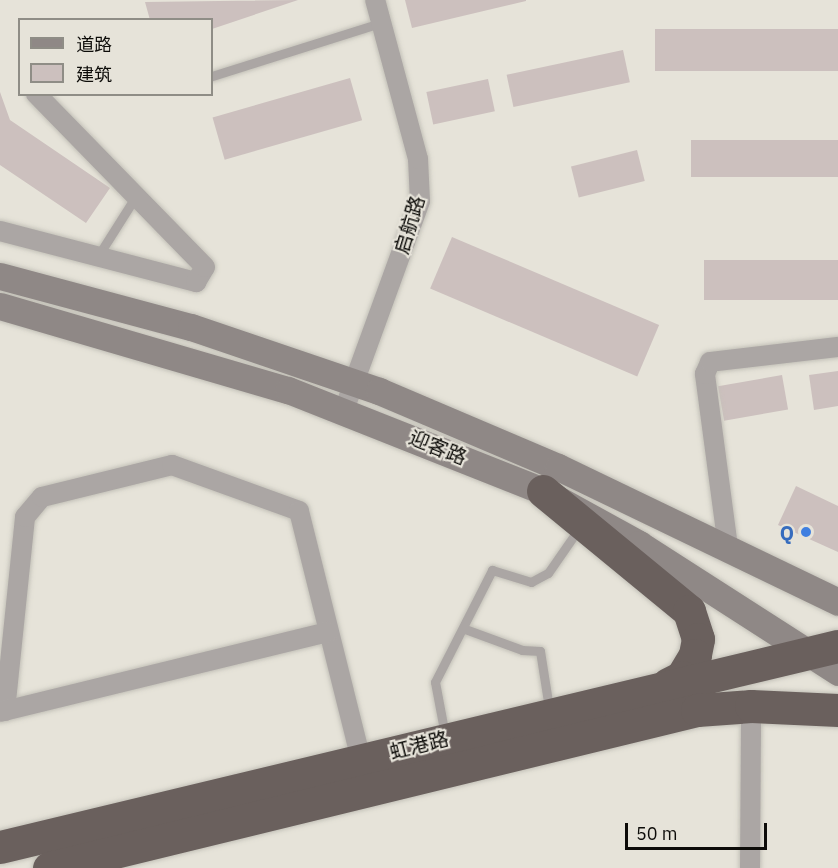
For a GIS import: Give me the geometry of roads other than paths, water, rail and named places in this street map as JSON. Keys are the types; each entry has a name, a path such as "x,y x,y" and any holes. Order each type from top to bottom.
{"highway":[{"path":"543,491 689,611 698,639 695,655 682,677 668,684"},
{"name":"虹港路","path":"0,847 805,651 838,646"},
{"name":"虹港路","path":"49,868 697,710 752,706 838,710"}],"main road":[{"name":"迎客路","path":"0,276 191,327 354,382 470,428 728,547 838,602"},
{"name":"迎客路","path":"0,306 184,355 344,410 543,491 639,544 838,672"}],"street":[{"name":"启航路","path":"344,410 420,201 422,180 375,0"},
{"path":"0,231 196,282 205,267 38,96"},
{"path":"728,547 705,374 710,362 838,347"},
{"path":"328,632 2,712 25,517 42,497 172,465 299,512 361,759"},
{"path":"750,868 752,706"}],"lane":[{"path":"213,76 380,22"},
{"path":"98,256 136,196"},
{"path":"446,738 435,682 465,629 492,570 531,582 548,573 583,523"},
{"path":"465,629 522,650 540,651 550,713"}],"place":[{"name":"Q","path":"806,532"}]}
